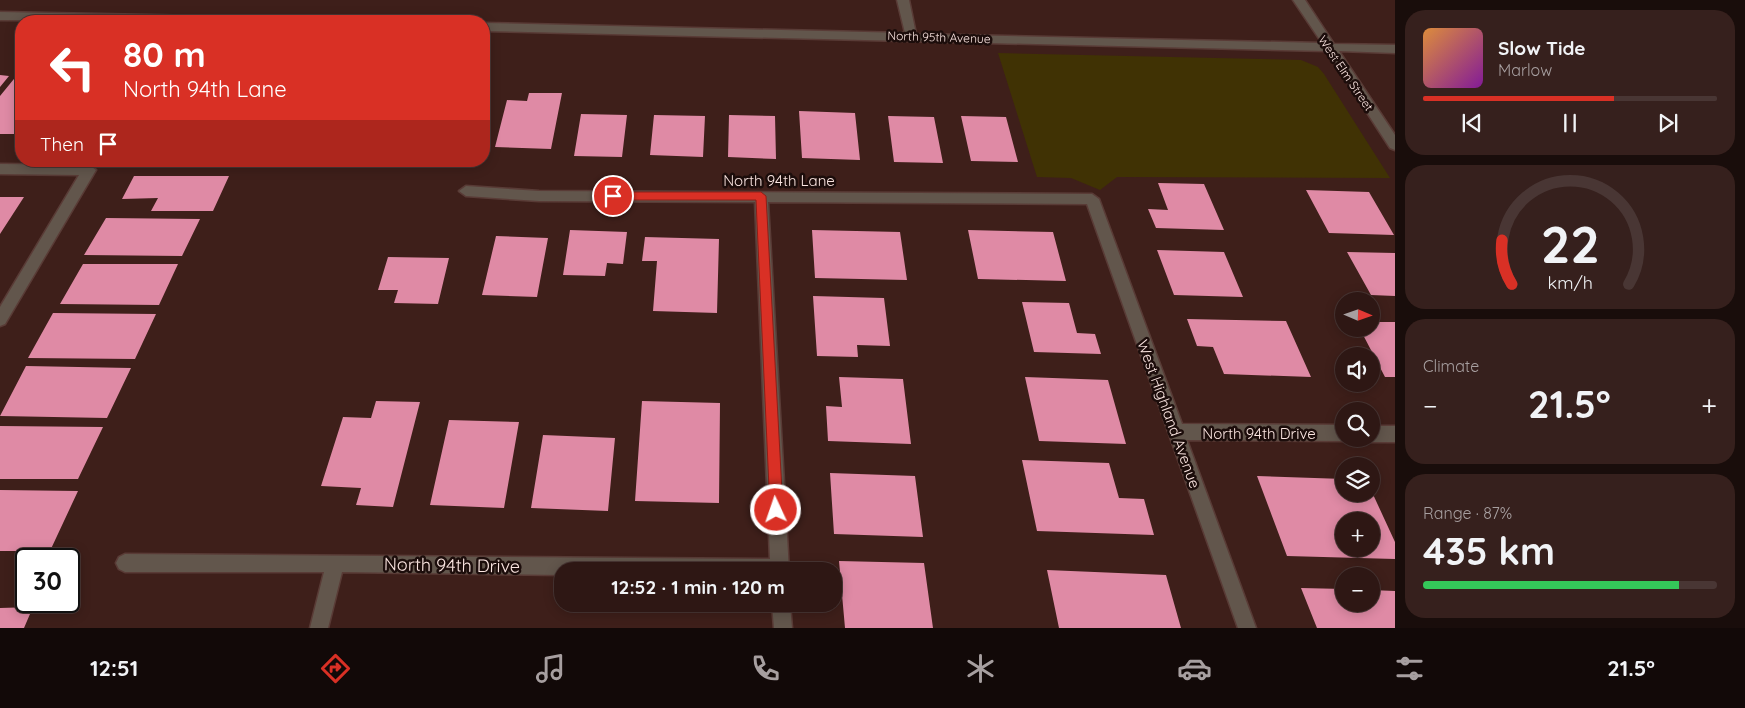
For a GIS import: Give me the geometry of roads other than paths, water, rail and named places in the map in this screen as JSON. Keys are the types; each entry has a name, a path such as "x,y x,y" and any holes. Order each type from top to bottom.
{"street":[{"path":"903,0 911,36"},
{"name":"West Elm Street","path":"1298,0 1395,145"},
{"path":"0,16 15,16"},
{"name":"North 95th Avenue","path":"490,27 1395,49"},
{"path":"0,169 89,170 0,320"},
{"name":"North 94th Lane","path":"466,192 539,196 761,196 1092,200"},
{"path":"761,196 779,562"},
{"name":"West Highland Avenue","path":"1092,200 1247,628"},
{"name":"North 94th Drive","path":"1175,432 1335,433"},
{"path":"1380,434 1395,434"},
{"path":"319,628 335,563"},
{"name":"North 94th Drive","path":"125,564 335,563 554,566"},
{"path":"782,612 783,628"}]}
